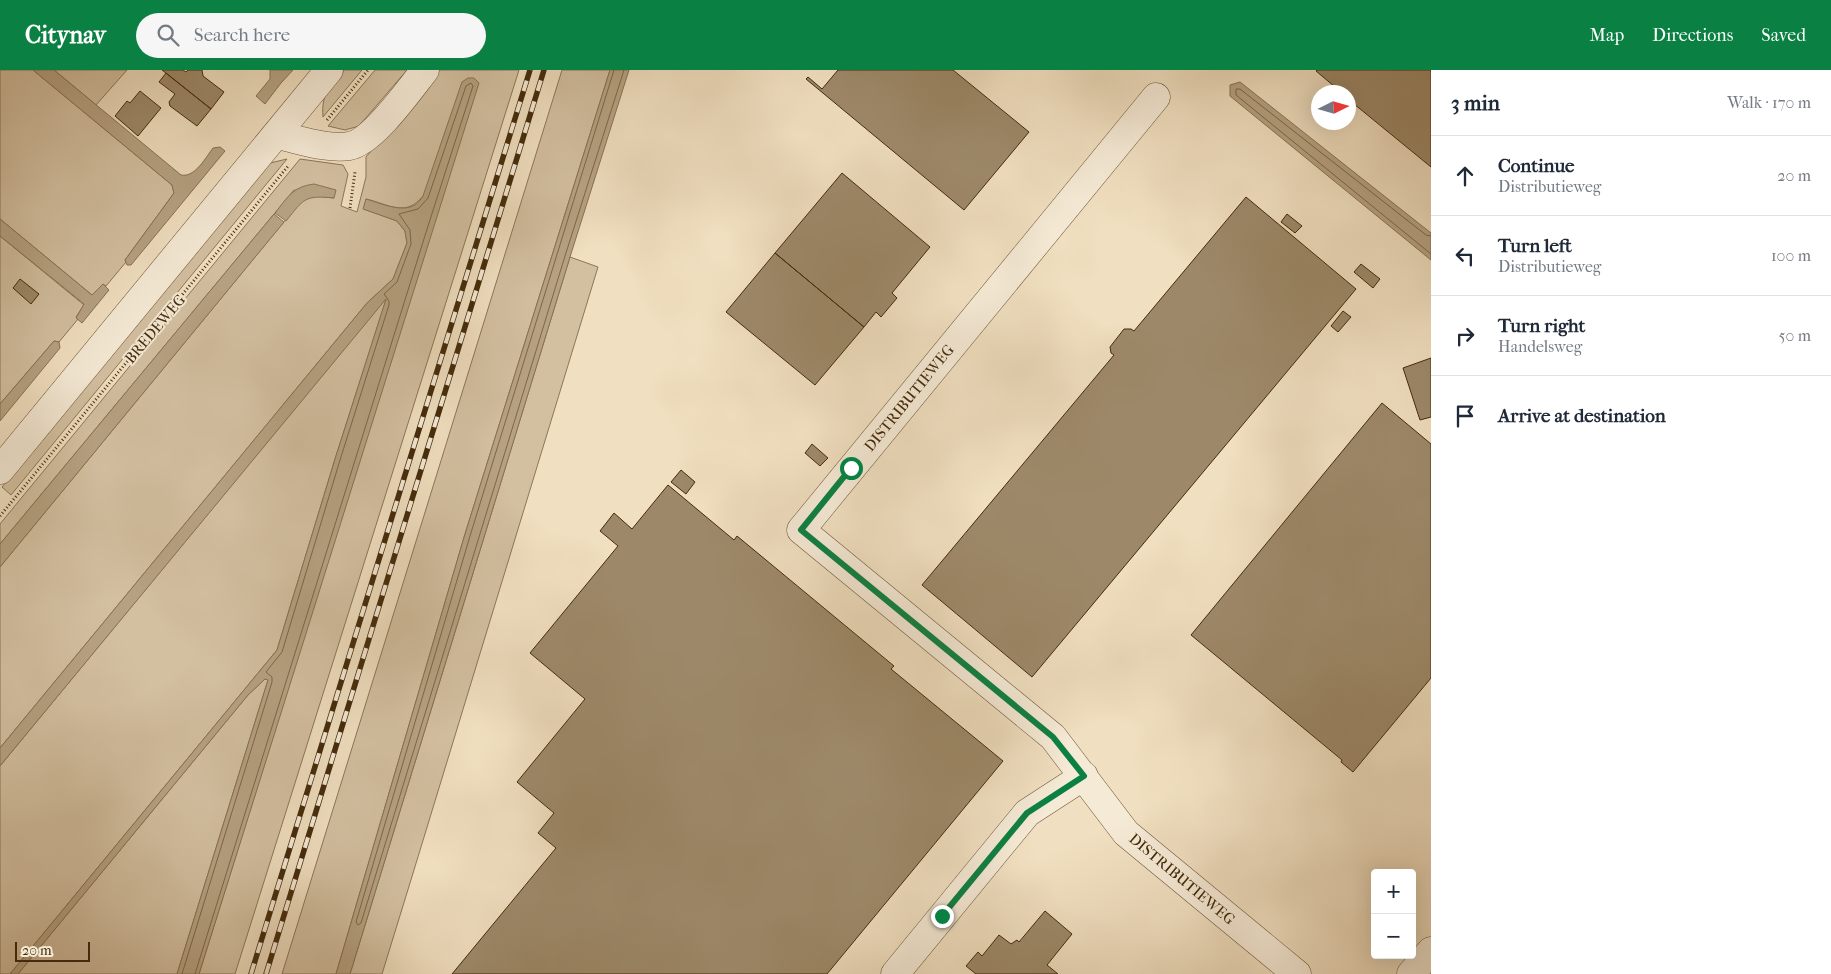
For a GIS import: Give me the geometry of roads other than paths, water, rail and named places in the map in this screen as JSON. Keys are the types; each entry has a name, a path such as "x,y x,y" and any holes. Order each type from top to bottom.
{"street":[{"name":"BREDEWEG","path":"0,470 329,70"},
{"path":"276,135 333,147 352,146 370,134 425,70"},
{"name":"DISTRIBUTIEWEG","path":"1156,97 801,530 1053,737 1126,833 1297,974"},
{"path":"895,974 1027,813 1084,776"},
{"path":"1412,974 1431,951"}],"water":[{"path":"33,70 54,70 181,175 186,175 195,170 213,148 220,147 225,151 131,265 127,265 125,260 174,193 172,185"},
{"path":"270,70 293,70 265,104 256,96 270,79"},
{"path":"610,70 629,70 350,974 336,974 465,534"},
{"path":"468,78 474,78 479,83 199,974 177,974 268,680 265,679 248,695 18,974 10,974 277,650 386,299 0,766 0,748 367,303 393,279 407,243 405,231 397,221 363,209 366,199 397,208 409,207 419,201 423,196 462,82"},
{"path":"1240,82 1431,233 1431,260 1230,96 1230,85"},
{"path":"314,184 336,190 334,198 310,198 301,203 286,221 275,213 295,190"},
{"path":"274,214 284,222 0,567 0,544"},
{"path":"0,219 92,295 103,284 109,290 82,323 76,318 84,304 0,236"},
{"path":"54,341 59,342 60,348 0,421 0,404"}],"railway":[{"path":"251,974 530,70"},
{"path":"266,974 544,70"}]}
